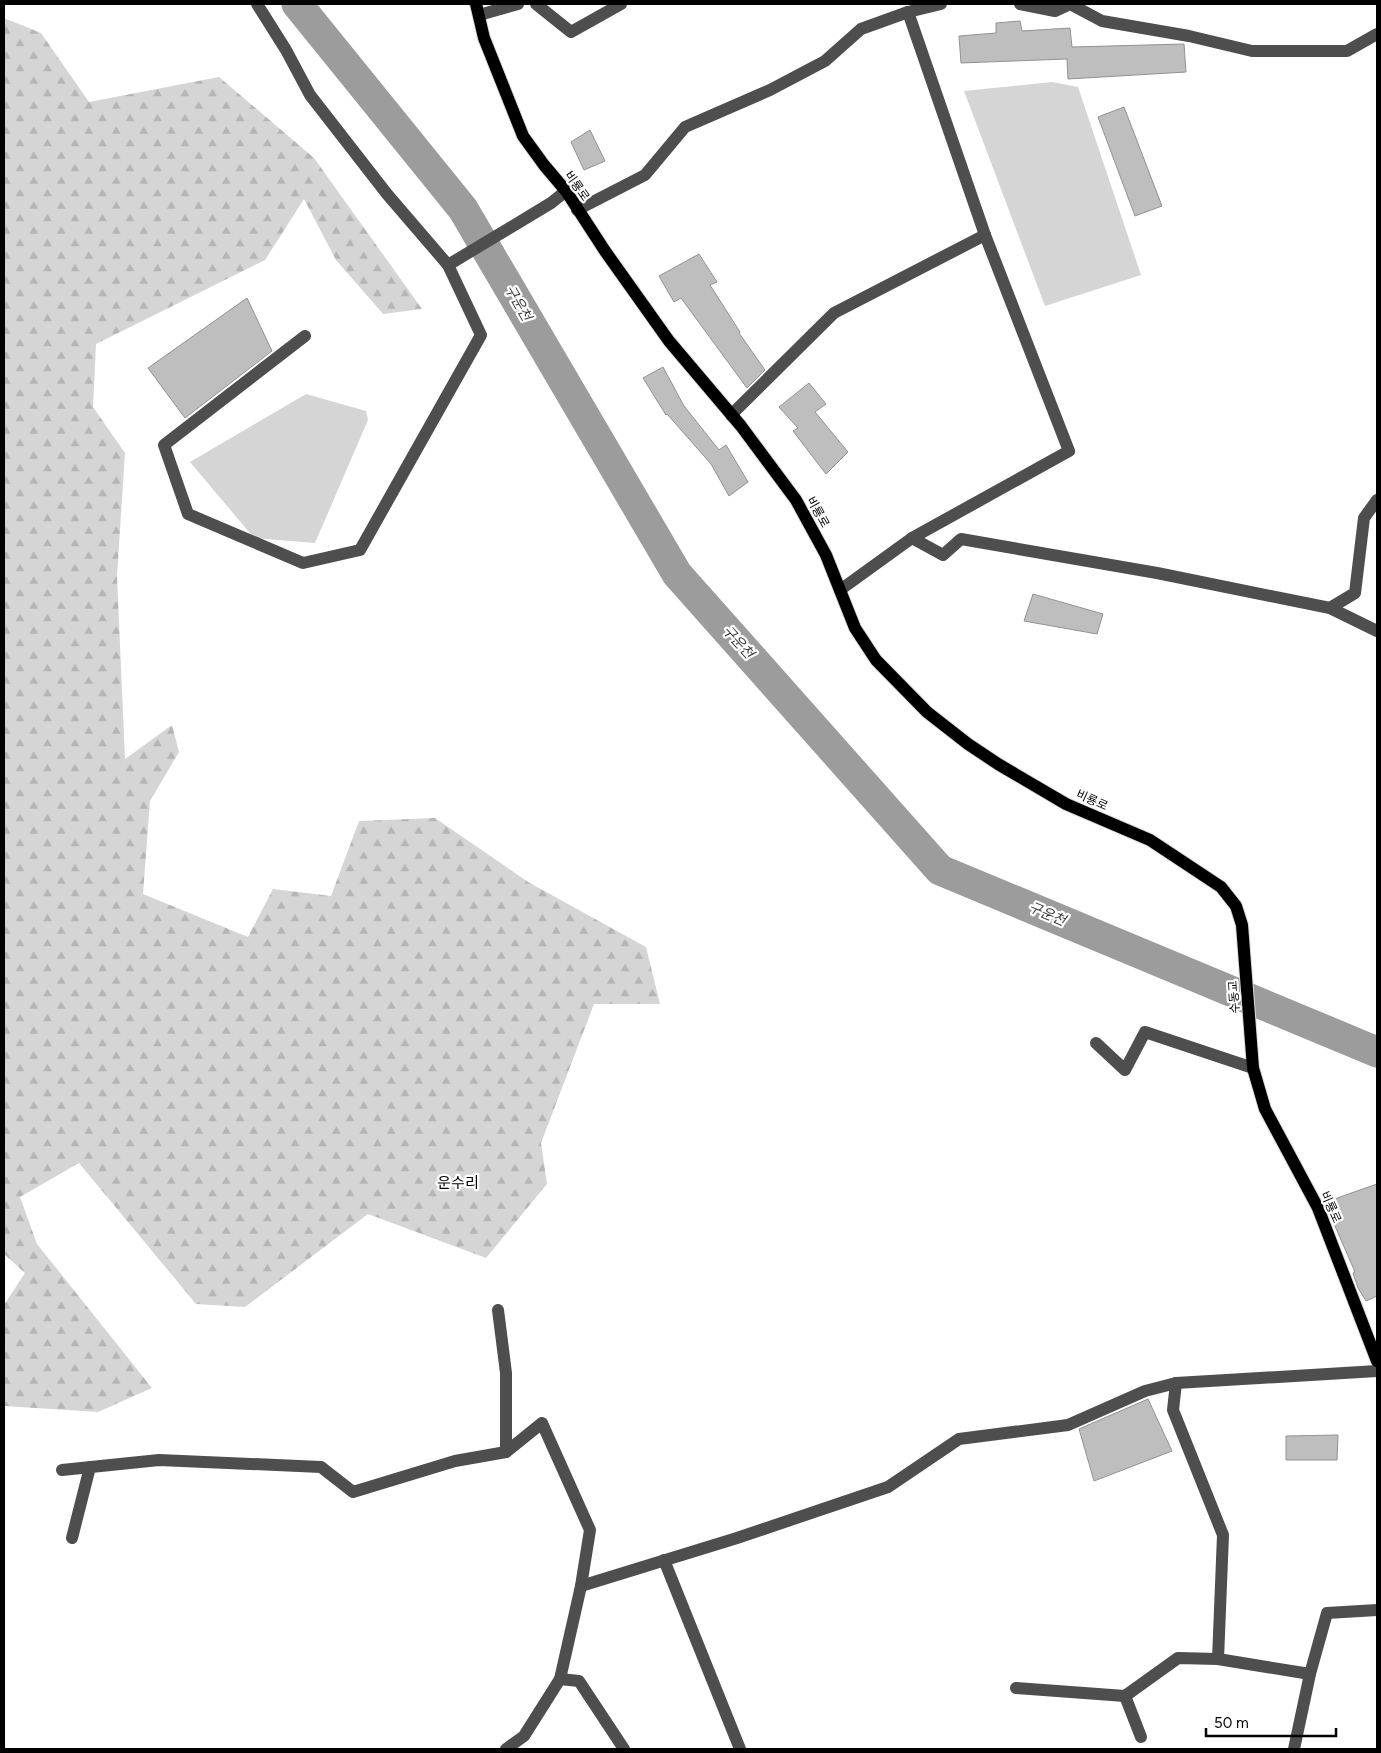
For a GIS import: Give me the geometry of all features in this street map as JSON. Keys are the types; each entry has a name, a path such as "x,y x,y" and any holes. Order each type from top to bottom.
{"main road":[{"name":"비룡로","path":"477,9 484,38 523,136 566,191 577,210 669,341 731,414 796,500 826,555 855,628 876,660 927,712 968,744 1066,804 1150,840 1221,887 1236,906 1242,924"},
{"name":"수동교","path":"1242,924 1253,1068"},
{"name":"비룡로","path":"1253,1068 1265,1109 1318,1208 1377,1361"}],"street":[{"path":"257,4 286,50 310,95 387,194 451,263 481,335 360,550 303,563 188,514 164,444 304,336"},
{"path":"477,9 518,4"},
{"path":"536,4 571,32 621,4"},
{"path":"577,210 645,175 684,127 770,90 825,61 861,29 908,12 941,4"},
{"path":"1020,4 1056,7 1070,4 1102,21 1189,36 1252,51 1347,51 1377,34"},
{"path":"840,590 912,538 1069,451 985,235 908,12"},
{"path":"451,263 551,203 566,191"},
{"path":"731,414 834,313 985,235"},
{"path":"1330,608 1355,594 1364,518 1377,500"},
{"path":"912,538 943,556 961,539 1157,573 1330,608 1377,631"},
{"path":"1096,1043 1126,1070 1145,1032 1253,1068"},
{"path":"498,1310 506,1373 506,1452"},
{"path":"581,1586 888,1487 959,1439 1068,1425 1145,1391 1176,1383 1377,1370"},
{"path":"1176,1383 1173,1410 1223,1535 1218,1659"},
{"path":"62,1470 159,1460 321,1467 353,1492 455,1461 506,1452 542,1423 590,1530 581,1586 560,1680 524,1736 506,1749"},
{"path":"72,1538 90,1467"},
{"path":"664,1560 740,1749"},
{"path":"1294,1749 1310,1674 1327,1613 1377,1610"},
{"path":"1016,1688 1125,1696 1178,1658 1218,1659 1310,1674"},
{"path":"560,1680 579,1681 624,1749"},
{"path":"1125,1696 1141,1737"}],"green space":[{"path":"4,18 41,33 89,102 219,77 314,158 422,309 383,314 336,260 304,199 265,260 96,344 93,407 125,453 117,576 125,759 172,725 179,752 150,801 143,894 248,937 273,889 331,896 359,821 435,818 528,882 646,947 660,1004 594,1004 541,1143 547,1184 486,1258 368,1214 245,1307 196,1304 79,1163 20,1197 37,1244 152,1388 98,1412 4,1406 4,1305 25,1273 4,1254"},
{"path":"1052,82 1078,87 1141,275 1045,306 964,91"},
{"path":"306,394 366,411 368,420 315,543 254,538 190,462"}],"building":[{"path":"1020,21 1022,31 1070,28 1072,47 1184,44 1186,72 1068,79 1067,59 961,63 959,36 996,33 996,23"},
{"path":"1124,107 1162,206 1135,216 1098,117"},
{"path":"590,130 605,161 584,170 571,142"},
{"path":"699,254 717,282 710,285 739,333 765,370 747,388 681,298 674,302 659,276"},
{"path":"247,298 272,351 185,418 148,368"},
{"path":"663,367 684,406 719,450 726,445 748,482 729,496 711,464 666,415 643,378"},
{"path":"809,383 826,404 815,412 848,452 826,474 793,431 798,428 779,407"},
{"path":"1033,594 1103,614 1097,634 1024,621"},
{"path":"1377,1184 1377,1296 1366,1301 1358,1288 1353,1273 1355,1272 1325,1203"},
{"path":"1148,1399 1172,1451 1094,1481 1079,1429"},
{"path":"1338,1435 1337,1460 1286,1460 1286,1436"}],"waterway":[{"name":"구운천","path":"297,4 463,209 677,574 940,870 1377,1052"}],"district":[{"name":"운수리","path":"458,1183"}]}
